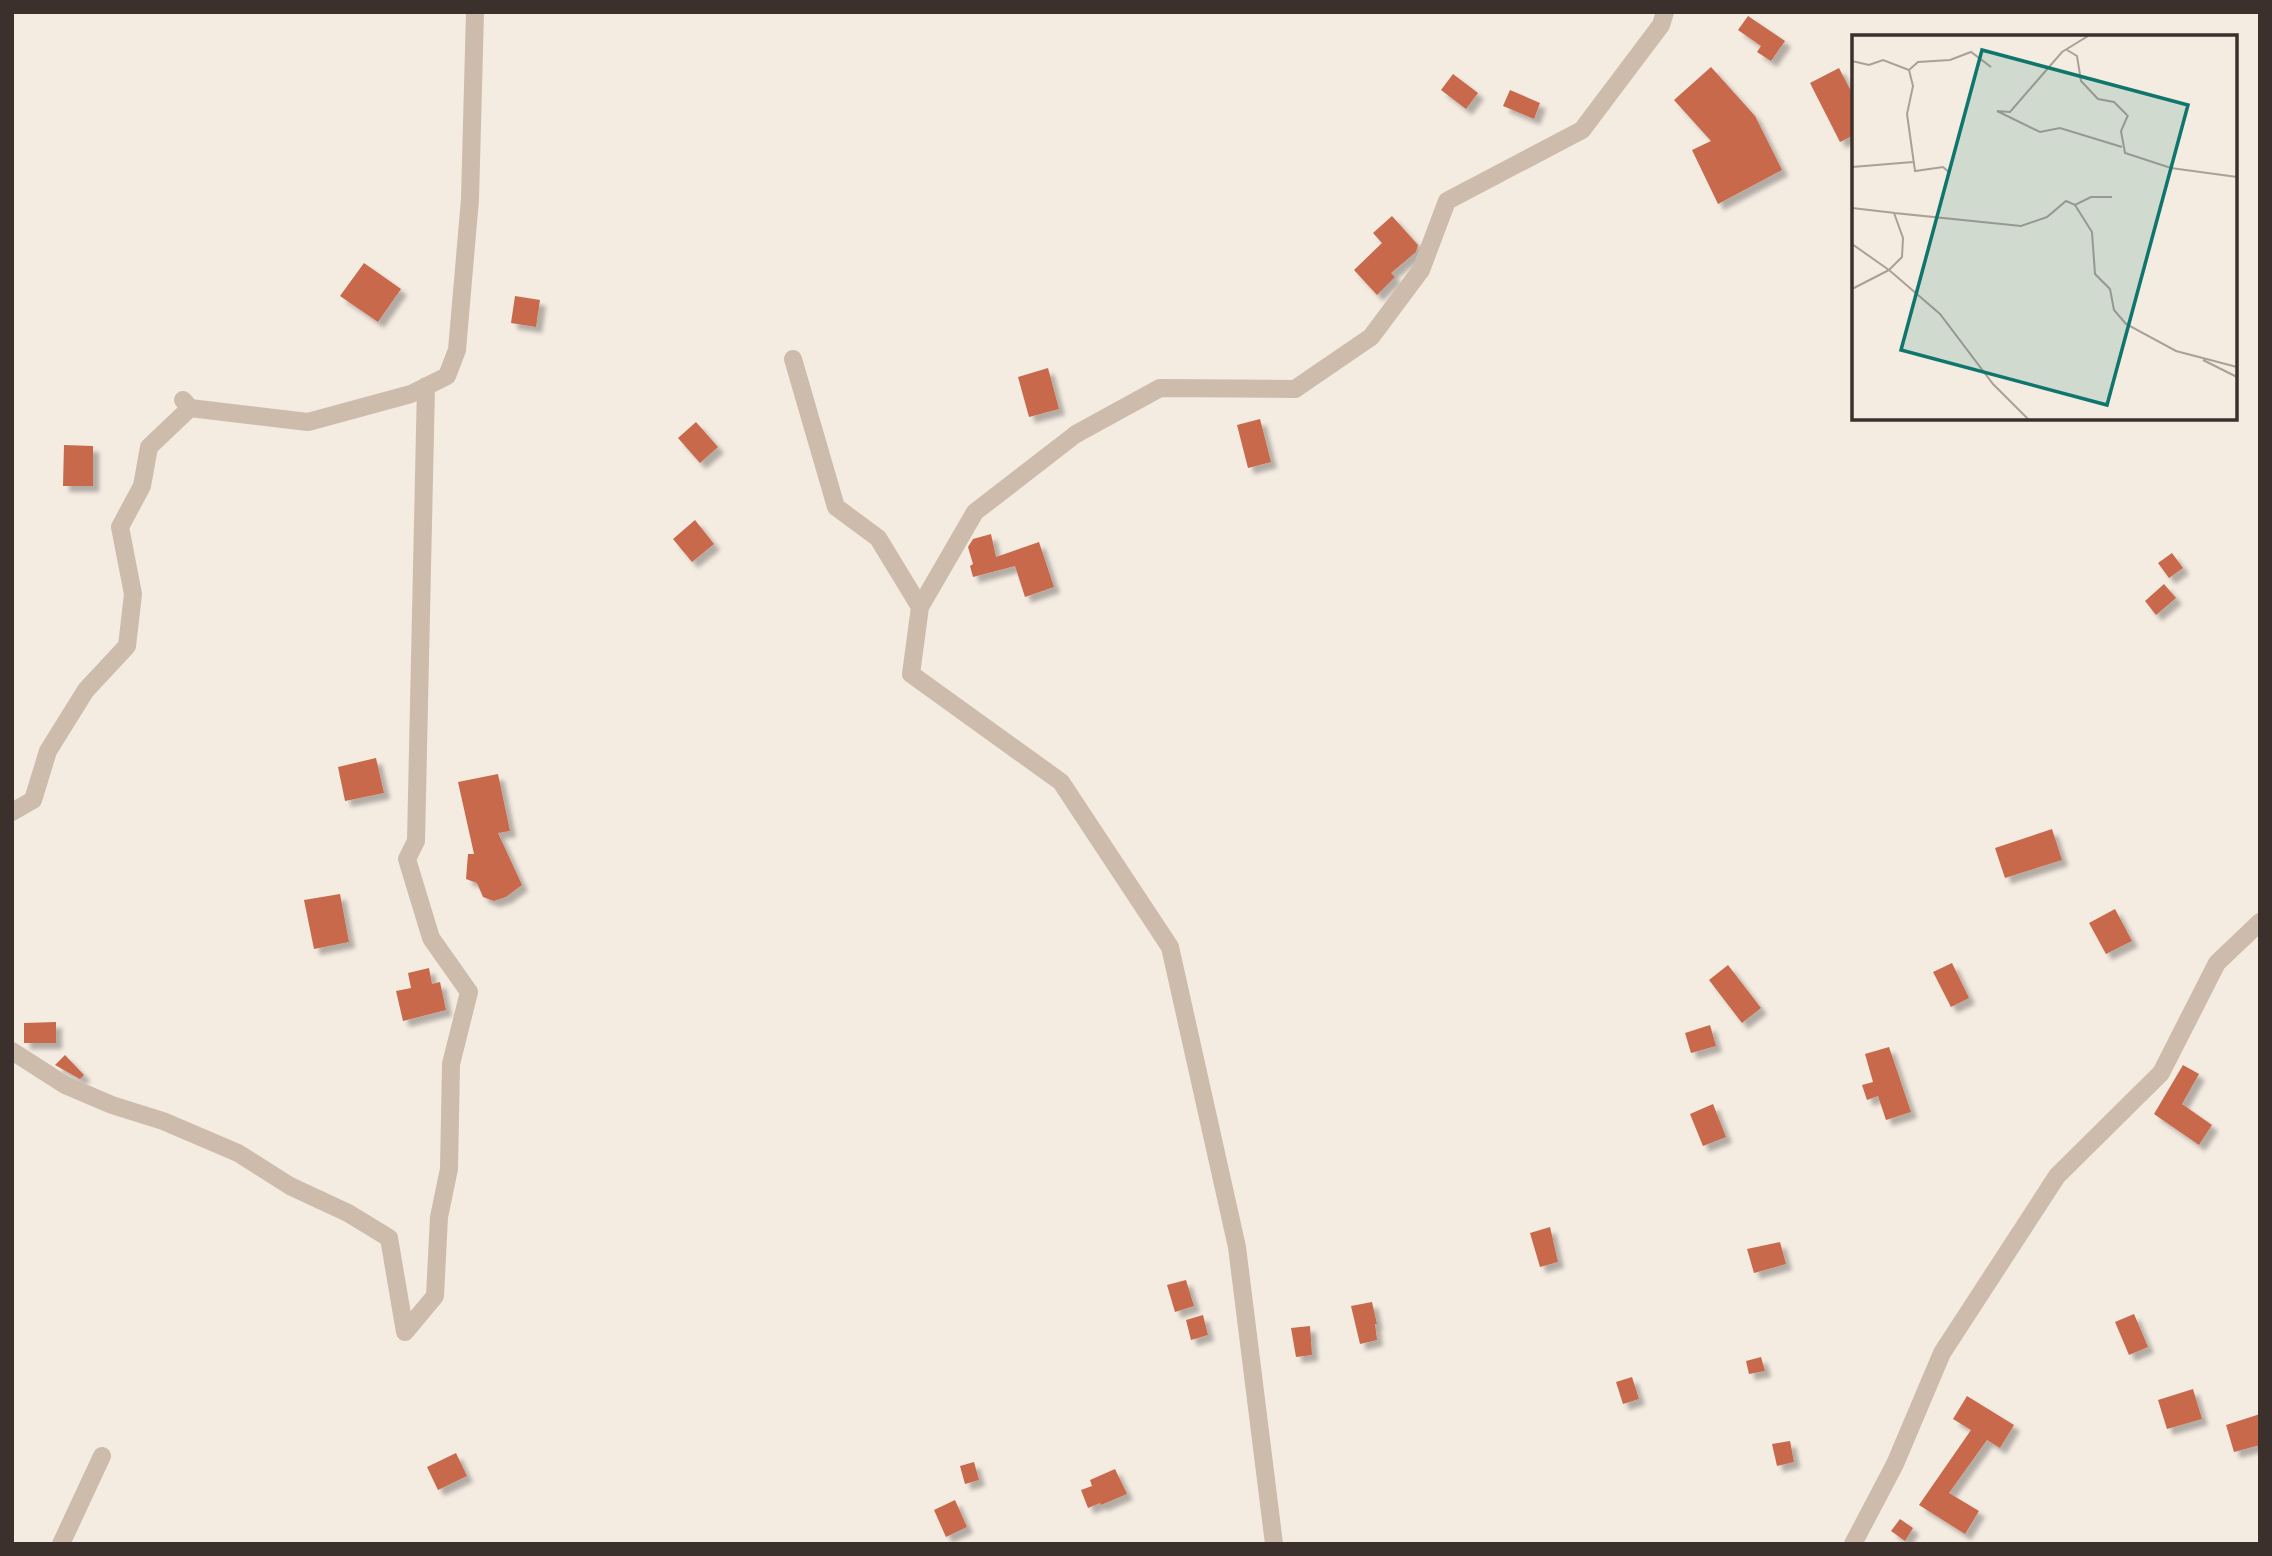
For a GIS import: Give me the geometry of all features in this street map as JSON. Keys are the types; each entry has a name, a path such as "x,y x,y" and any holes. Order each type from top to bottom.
{"street":[{"path":"12,812 33,800 48,751 86,690 127,646 133,594 120,527 142,486 149,447 186,404 308,422 411,394 447,376 457,350 470,199 475,12"},
{"path":"1273,1544 1237,1247 1170,947 1061,782 911,674 920,607 975,512 1076,434 1160,388 1295,389 1371,337 1421,270 1447,201 1582,130 1661,25 1665,12"},
{"path":"793,359 836,507 878,538 920,607"},
{"path":"12,1051 65,1085 112,1105 163,1121 239,1153 290,1186 348,1213 389,1238 405,1332 435,1296 439,1217 449,1168 451,1065 469,992 431,938 407,859 416,841 426,386"},
{"path":"1853,1544 1895,1464 1941,1353 2057,1176 2161,1073 2217,963 2260,922"},
{"path":"61,1544 102,1456"}],"building":[{"path":"1748,16 1785,41 1771,61 1757,52 1761,46 1738,30"},
{"path":"1711,67 1755,116 1782,170 1718,204 1692,150 1711,141 1674,100"},
{"path":"1839,68 1852,93 1852,136 1840,142 1810,83"},
{"path":"1453,74 1478,93 1466,109 1441,90"},
{"path":"1510,90 1540,103 1534,119 1503,106"},
{"path":"1392,216 1418,245 1416,252 1391,273 1395,277 1377,295 1354,270 1382,243 1373,233"},
{"path":"364,263 401,289 378,322 340,296"},
{"path":"515,296 540,300 536,327 511,323"},
{"path":"1048,368 1059,409 1029,417 1018,377"},
{"path":"1260,419 1271,462 1248,468 1237,425"},
{"path":"696,422 718,447 700,463 678,438"},
{"path":"64,445 93,446 93,486 63,486"},
{"path":"695,520 714,544 692,562 673,539"},
{"path":"991,534 996,557 1039,542 1054,587 1025,597 1015,566 973,577 970,566 973,564 968,547 973,539"},
{"path":"2172,553 2183,568 2169,578 2158,563"},
{"path":"2164,584 2176,598 2156,615 2145,601"},
{"path":"376,758 384,793 345,801 338,767"},
{"path":"498,774 510,831 498,833 522,885 506,897 494,901 483,897 477,883 466,879 468,854 474,854 458,782"},
{"path":"2052,829 2062,860 2005,878 1995,848"},
{"path":"340,894 349,942 314,949 304,900"},
{"path":"2115,909 2132,941 2106,954 2089,923"},
{"path":"1952,963 1969,998 1951,1007 1933,972"},
{"path":"1728,965 1761,1008 1742,1023 1709,980"},
{"path":"429,968 432,984 440,982 446,1010 403,1021 396,991 411,988 408,973"},
{"path":"56,1022 56,1043 24,1043 24,1023"},
{"path":"1710,1025 1716,1046 1691,1053 1685,1033"},
{"path":"1889,1047 1911,1112 1886,1120 1878,1096 1867,1100 1862,1085 1873,1082 1865,1054"},
{"path":"65,1055 84,1075 80,1079 55,1065"},
{"path":"2183,1065 2199,1074 2182,1104 2212,1125 2199,1145 2154,1114"},
{"path":"1713,1104 1726,1137 1703,1146 1690,1114"},
{"path":"1550,1227 1558,1262 1540,1267 1530,1233"},
{"path":"1780,1242 1786,1264 1754,1273 1747,1249"},
{"path":"1186,1280 1194,1306 1175,1312 1167,1285"},
{"path":"1372,1302 1377,1340 1360,1344 1351,1306"},
{"path":"2134,1314 2148,1347 2129,1355 2115,1322"},
{"path":"1203,1315 1208,1335 1191,1340 1186,1320"},
{"path":"1310,1326 1312,1355 1296,1357 1291,1328"},
{"path":"1761,1357 1765,1371 1749,1374 1746,1361"},
{"path":"1632,1377 1639,1399 1623,1404 1616,1382"},
{"path":"2193,1389 2202,1419 2167,1429 2158,1400"},
{"path":"1967,1396 2014,1425 2000,1448 1987,1440 1949,1493 1979,1511 1965,1534 1919,1505 1971,1430 1953,1419"},
{"path":"2260,1414 2260,1445 2234,1452 2226,1425"},
{"path":"1790,1441 1794,1462 1777,1466 1772,1444"},
{"path":"456,1453 467,1476 438,1490 427,1467"},
{"path":"974,1462 979,1480 965,1484 960,1466"},
{"path":"1115,1469 1127,1494 1088,1508 1081,1490 1092,1486 1090,1480"},
{"path":"955,1500 967,1527 946,1537 934,1510"},
{"path":"1900,1519 1913,1528 1905,1541 1891,1531"}]}
